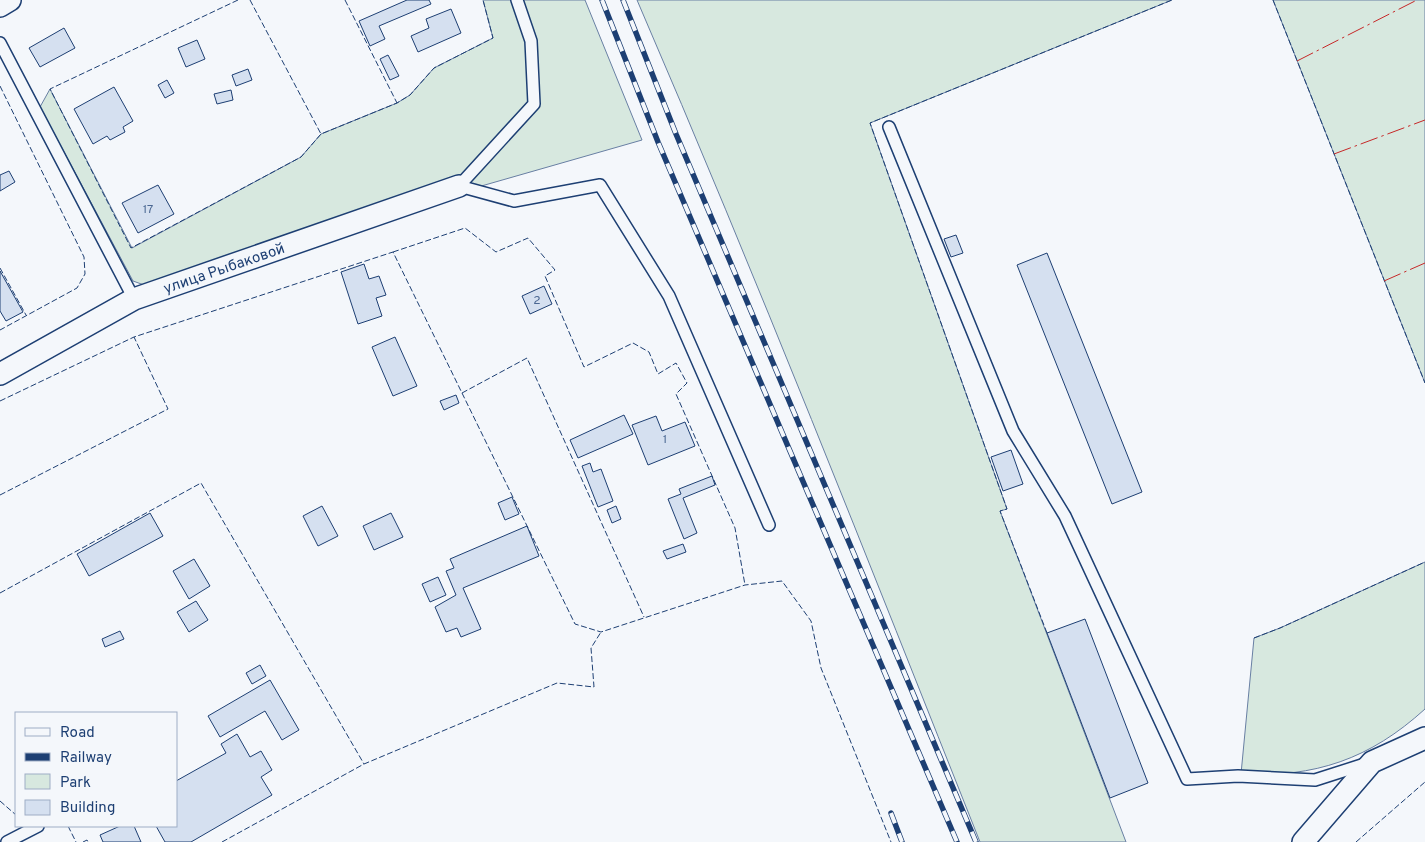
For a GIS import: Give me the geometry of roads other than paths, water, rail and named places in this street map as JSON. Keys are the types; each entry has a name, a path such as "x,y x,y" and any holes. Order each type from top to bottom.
{"street":[{"path":"0,6 10,0"},
{"name":"улица Рыбаковой","path":"0,374 134,299 459,186"},
{"path":"1303,842 1372,762 1425,738"}],"lane":[{"path":"517,0 531,41 534,104 459,186 514,201 600,185 669,296 768,525"},
{"path":"0,43 134,299"},
{"path":"889,127 1013,431 1065,516 1187,779 1238,776 1315,780 1372,762"},
{"path":"7,842 36,827"}],"railway":[{"path":"602,0 658,142 957,842"},
{"path":"623,0 676,134 976,842"},
{"path":"891,813 902,842"}]}
